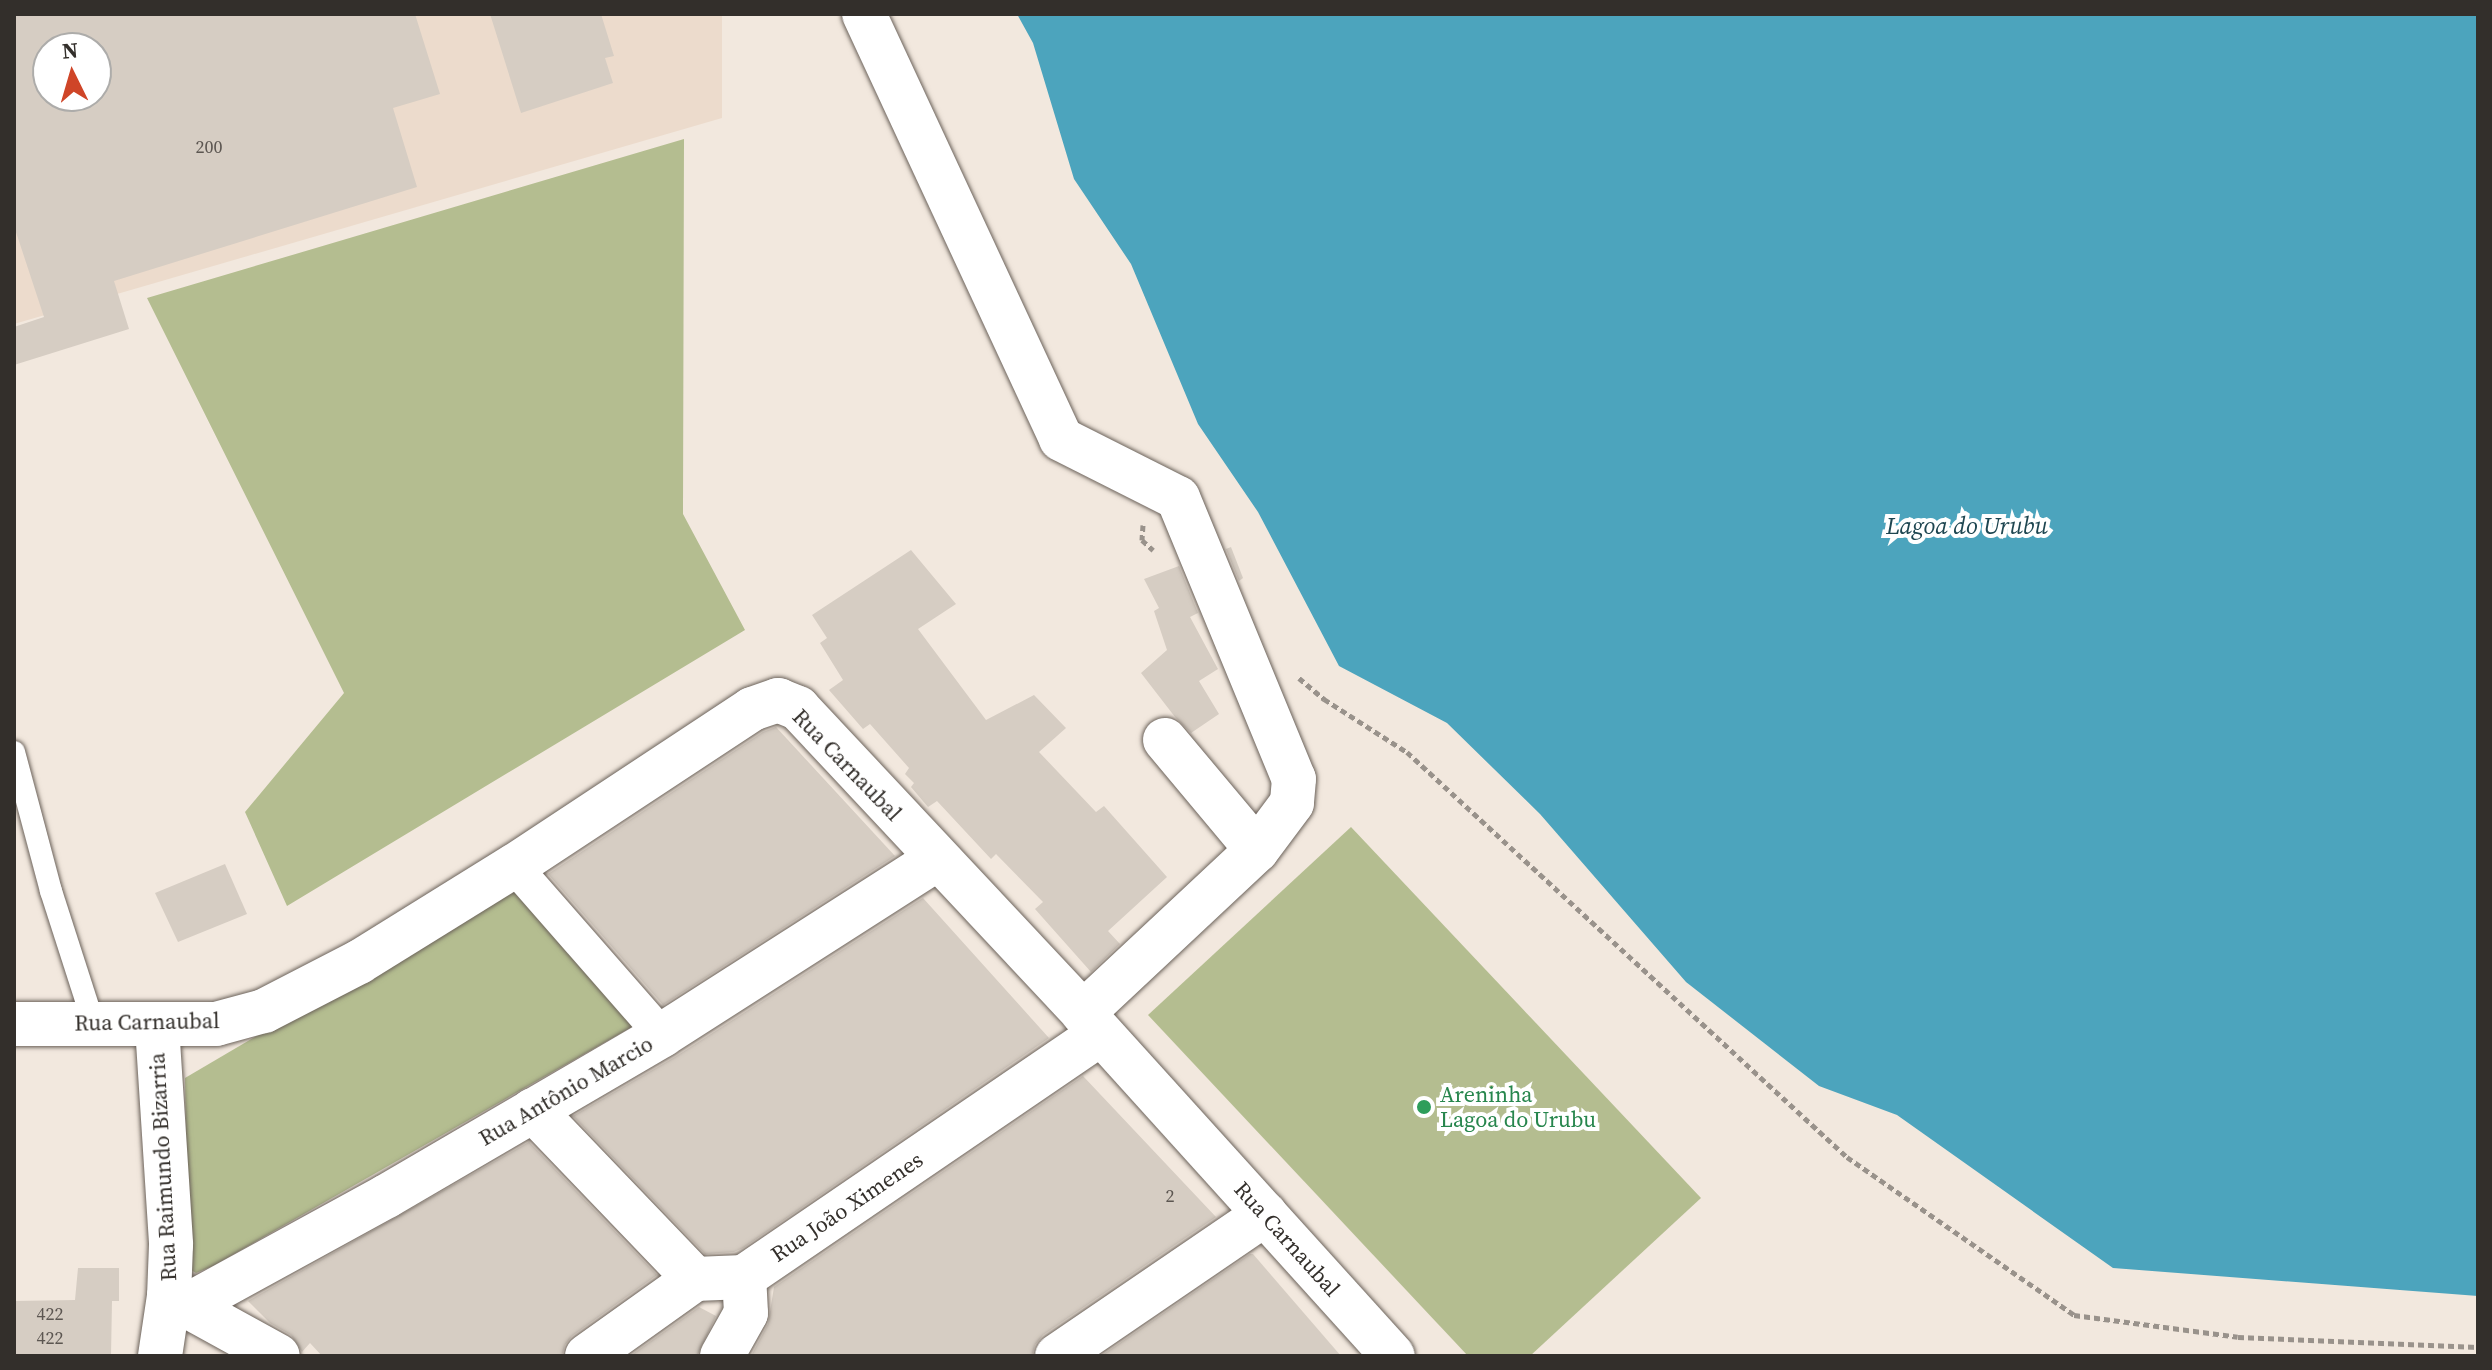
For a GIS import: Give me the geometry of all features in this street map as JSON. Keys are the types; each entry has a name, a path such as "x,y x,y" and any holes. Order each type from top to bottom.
{"street":[{"name":"Rua João Ximenes","path":"744,1277 1091,1024 1257,850 1292,803 1294,779 1178,498 1061,439 864,14"},
{"name":"Rua Carnaubal","path":"14,1024 216,1024 264,1011 359,962 514,866 752,709 778,700 798,708 1393,1356"},
{"path":"1165,740 1257,850"},
{"name":"Rua Antônio Marcio","path":"178,1301 533,1110 662,1035 936,860"},
{"path":"514,866 662,1035"},
{"name":"Rua Raimundo Bizarria","path":"157,1026 171,1245 178,1301 160,1356"},
{"path":"533,1110 695,1279"},
{"path":"1057,1356 1265,1214"},
{"path":"587,1356 695,1279 744,1277 746,1313 722,1356"},
{"path":"178,1301 278,1356"}],"lane":[{"path":"14,752 51,891 94,1025"}],"path":[{"path":"1291,672 1324,699 1407,752 1847,1157 2074,1315 2238,1337 2478,1347"}],"shaded area":[{"path":"14,14 722,14 722,118 14,324"}],"green space":[{"path":"684,139 683,514 745,630 287,906 245,812 344,693 147,298"},
{"name":"Areninha Lagoa do Urubu","path":"1351,827 1701,1198 1530,1356 1468,1356 1148,1015"},
{"path":"515,884 644,1020 213,1266 196,1273 188,1268 185,1078"}],"water":[{"name":"Lagoa do Urubu","path":"1017,14 2478,14 2478,1296 2113,1268 1897,1115 1819,1086 1686,982 1540,814 1447,723 1339,666 1258,512 1198,424 1131,264 1074,179 1033,43"}],"building":[{"path":"14,14 415,14 440,94 393,108 417,187 114,281 129,329 14,365 14,327 44,317 14,226"},
{"path":"490,14 601,14 614,56 605,58 613,83 521,113"},
{"path":"1231,547 1243,578 1239,581 1226,549"},
{"path":"911,550 956,604 918,629 986,720 1034,695 1066,728 1039,752 1096,812 1104,806 1167,877 1108,931 1120,944 1091,972 1035,909 1043,902 996,854 991,859 937,801 928,807 911,787 914,783 905,774 909,768 870,724 863,729 829,690 843,680 820,643 827,638 812,615"},
{"path":"1179,566 1198,613 1190,617 1218,669 1199,681 1219,714 1191,733 1141,673 1167,650 1154,611 1159,608 1144,579"},
{"path":"776,727 895,856 663,1005 548,874 763,732"},
{"path":"225,864 247,914 178,942 155,893"},
{"path":"923,898 1049,1038 743,1248 734,1252 705,1254 573,1116 675,1057"},
{"path":"1083,1076 1216,1217 1043,1335 1035,1345 1032,1356 751,1356 768,1324 774,1287"},
{"path":"529,1142 657,1275 572,1336 562,1356 322,1356 310,1343 302,1352 291,1335 270,1323 248,1301"},
{"path":"1250,1254 1341,1356 1101,1356"},
{"path":"78,1268 119,1268 119,1301 112,1301 111,1356 14,1356 14,1301 75,1300"},
{"path":"699,1307 716,1316 697,1356 630,1356"}],"place":[{"name":"Areninha Lagoa do Urubu","path":"1424,1107"}]}
